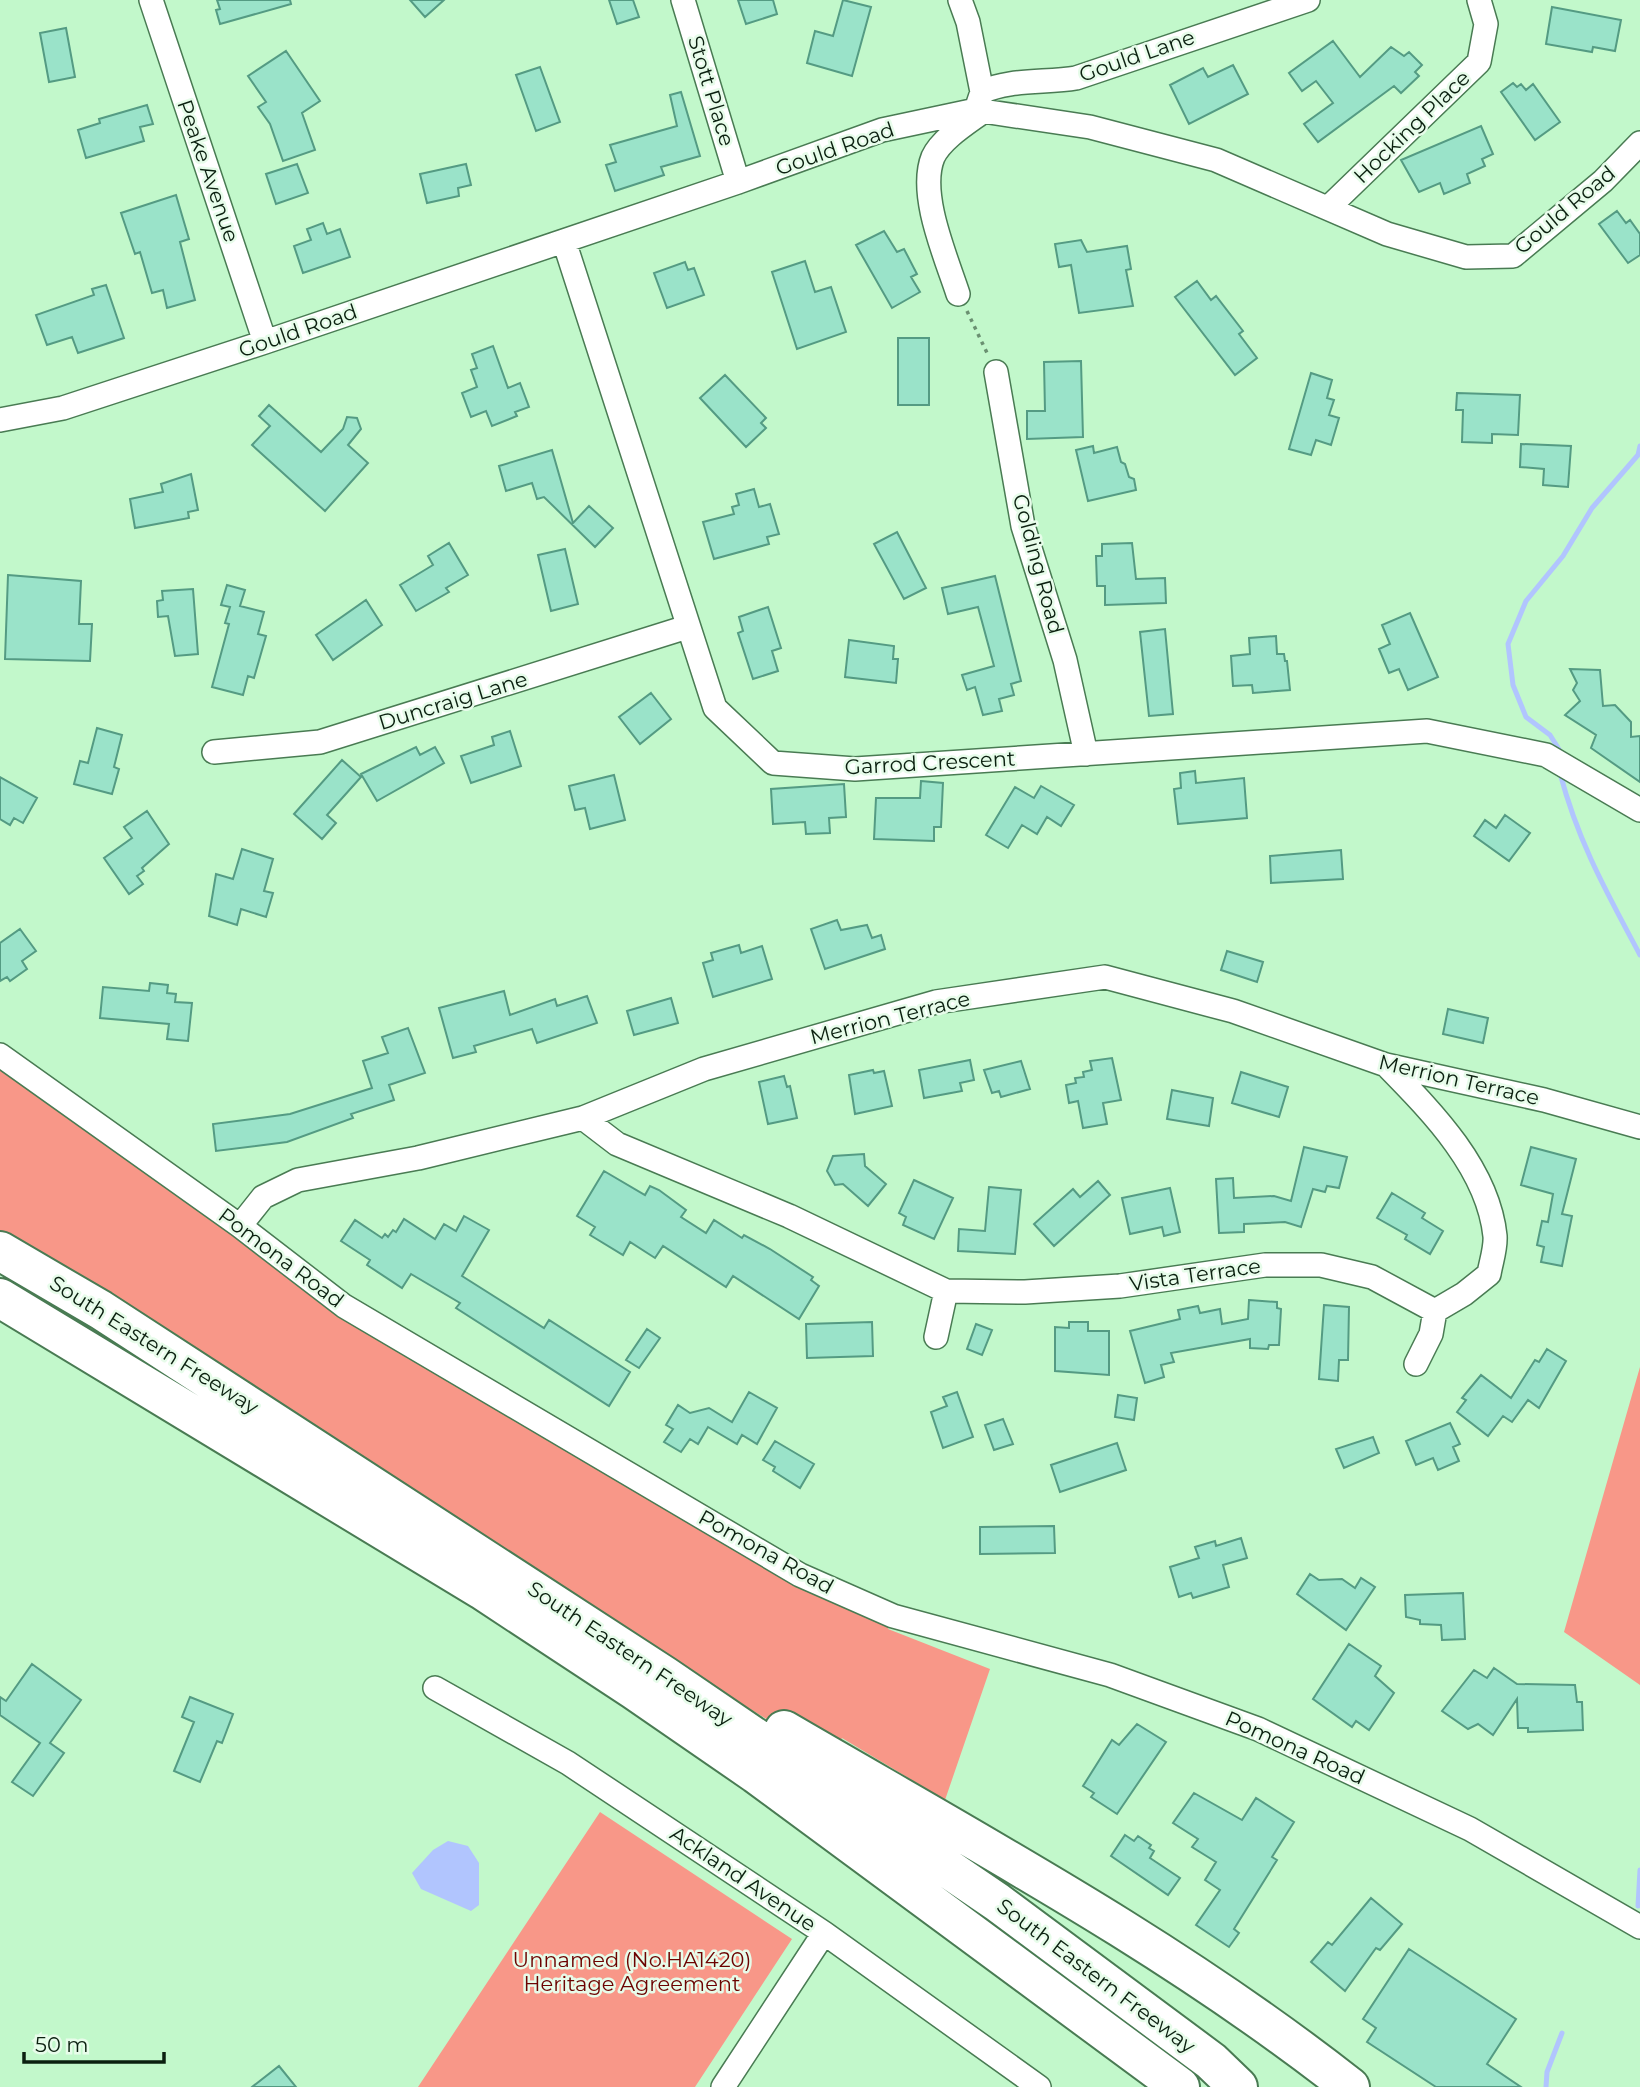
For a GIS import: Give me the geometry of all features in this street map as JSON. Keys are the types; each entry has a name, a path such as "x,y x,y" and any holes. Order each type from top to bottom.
{"highway":[{"name":"South Eastern Freeway","path":"0,1251 102,1310 522,1580 998,1902 1211,2061 1238,2087"},
{"name":"South Eastern Freeway","path":"0,1298 482,1590 634,1690 767,1782 1180,2087"},
{"path":"522,1580 590,1613 1131,1936 1292,2041 1350,2087"}],"street":[{"name":"Peake Avenue","path":"151,0 265,342"},
{"name":"Stott Place","path":"683,0 738,182"},
{"path":"958,294 928,191 933,156 981,104 968,22 960,0"},
{"name":"Gould Lane","path":"981,104 996,86 1076,78 1308,0"},
{"name":"Hocking Place","path":"1329,207 1479,62 1486,24 1479,0"},
{"name":"Gould Road","path":"0,420 64,408 738,182 882,130 981,104 1090,127 1216,160 1387,234 1466,257 1513,256 1604,181 1640,143"},
{"name":"Garrod Crescent","path":"564,241 715,708 773,763 855,769 1427,731 1546,754 1640,810"},
{"name":"Golding Road","path":"996,372 1023,526 1065,660 1086,754"},
{"name":"Duncraig Lane","path":"214,752 320,742 687,627"},
{"name":"Merrion Terrace","path":"240,1226 263,1197 298,1180 418,1158 583,1118 704,1069 936,1002 1105,977 1233,1011 1386,1065 1544,1100 1640,1127"},
{"name":"Pomona Road","path":"0,1055 240,1226 344,1306 800,1575 893,1616 1110,1675 1258,1729 1470,1829 1640,1927"},
{"path":"1386,1065 1444,1130 1473,1171 1487,1203 1496,1238 1489,1274 1464,1294 1435,1311 1430,1334 1416,1364"},
{"name":"Vista Terrace","path":"583,1118 617,1144 800,1221 946,1291 1025,1292 1120,1286 1265,1265 1321,1265 1372,1277 1435,1311"},
{"path":"936,1337 946,1291"},
{"name":"Ackland Avenue","path":"435,1688 568,1763 824,1933 1040,2087"},
{"path":"723,2087 824,1933"}],"path":[{"path":"958,294 996,372"}],"green space":[{"path":"0,1056 344,1306 893,1616 888,1629 990,1669 945,1800 842,1738 832,1759 0,1251"},
{"path":"1640,1367 1640,1685 1564,1632"},
{"name":"Unnamed (No.HA1420) Heritage Agreement","path":"600,1812 792,1939 695,2087 418,2087"}],"water":[{"path":"448,1841 468,1846 479,1863 479,1905 471,1911 421,1889 412,1873 433,1850"}],"building":[{"path":"217,0 290,0 291,4 220,24 216,10 220,9"},
{"path":"410,0 444,0 425,17"},
{"path":"609,0 633,0 639,17 617,24"},
{"path":"738,0 773,0 777,14 746,24"},
{"path":"843,0 871,7 852,76 807,63 815,31 833,36"},
{"path":"1552,7 1621,20 1615,51 1593,47 1592,52 1546,44"},
{"path":"66,28 75,77 49,82 40,33"},
{"path":"1333,41 1360,77 1391,47 1404,56 1409,52 1422,65 1415,72 1419,76 1401,93 1394,86 1318,142 1304,124 1333,103 1316,81 1302,91 1289,73"},
{"path":"286,51 320,101 302,113 315,150 283,161 270,124 258,107 266,102 248,76"},
{"path":"1233,65 1248,94 1189,124 1170,85 1203,68 1208,77"},
{"path":"540,67 560,122 536,131 516,75"},
{"path":"1513,83 1517,87 1521,84 1526,90 1533,84 1560,122 1535,140 1501,92"},
{"path":"681,92 700,156 661,167 664,175 615,191 606,165 616,162 610,145 677,126 670,95"},
{"path":"147,105 153,124 140,127 144,141 86,158 78,130 100,123 99,119"},
{"path":"1481,126 1493,154 1482,159 1485,166 1467,174 1470,183 1444,194 1440,183 1419,192 1401,160"},
{"path":"297,164 308,193 276,204 266,174"},
{"path":"466,164 471,185 458,188 459,196 427,203 420,174"},
{"path":"176,195 189,239 180,242 195,300 167,308 163,290 152,293 140,252 135,254 121,213"},
{"path":"1617,211 1626,223 1630,220 1640,234 1640,255 1628,263 1599,224"},
{"path":"323,223 327,234 340,229 350,257 303,273 294,246 311,240 307,229"},
{"path":"884,231 897,252 904,249 917,274 911,277 920,292 892,308 856,245"},
{"path":"1081,240 1087,252 1127,246 1131,269 1126,270 1133,306 1079,313 1071,265 1059,267 1055,244"},
{"path":"805,261 815,292 831,287 846,332 797,349 772,272"},
{"path":"685,262 688,270 694,268 704,295 667,308 654,273"},
{"path":"1197,281 1211,300 1216,296 1243,331 1239,334 1257,358 1235,375 1175,297"},
{"path":"106,285 124,338 78,353 72,337 47,345 36,315 94,295 92,289"},
{"path":"898,338 929,338 929,405 898,405"},
{"path":"493,346 508,388 520,383 529,407 515,412 517,416 492,426 486,411 471,417 462,393 477,387 471,370 477,368 472,354"},
{"path":"1081,361 1083,437 1027,439 1027,411 1045,411 1044,362"},
{"path":"1311,373 1332,380 1327,398 1334,400 1329,415 1339,418 1331,445 1316,440 1311,455 1289,449"},
{"path":"725,375 766,418 761,423 766,428 746,447 700,398"},
{"path":"1457,393 1520,395 1518,435 1492,434 1492,443 1462,442 1463,410 1456,410"},
{"path":"269,405 321,452 343,429 347,417 357,418 361,429 348,445 368,463 325,511 252,445 270,426 259,416"},
{"path":"1521,444 1571,446 1568,487 1543,485 1544,469 1520,467"},
{"path":"1093,446 1094,453 1117,447 1121,462 1125,464 1129,477 1134,479 1136,490 1088,501 1076,450"},
{"path":"552,450 573,523 589,506 613,528 595,547 544,497 537,499 532,483 506,491 499,466"},
{"path":"191,474 198,510 188,512 189,518 135,528 130,499 163,492 161,484"},
{"path":"754,489 759,507 770,504 779,534 767,537 769,544 714,559 703,522 734,514 732,507 739,505 736,494"},
{"path":"897,532 926,588 904,599 874,544"},
{"path":"449,543 468,575 446,588 449,592 416,611 400,585 433,565 428,556"},
{"path":"1132,543 1136,579 1165,578 1166,603 1105,605 1105,586 1097,586 1096,556 1102,556 1102,544"},
{"path":"565,549 578,604 551,611 538,555"},
{"path":"8,575 81,581 79,624 92,624 90,661 5,659"},
{"path":"995,576 1021,681 1011,684 1014,695 999,699 1002,711 983,715 975,687 967,690 962,675 994,666 978,607 948,614 942,588"},
{"path":"227,585 245,590 240,606 264,612 258,634 266,636 254,678 248,676 243,695 212,687 229,624 225,623 230,607 221,605"},
{"path":"193,589 198,654 175,656 168,616 158,617 157,601 163,600 162,591"},
{"path":"366,600 382,625 333,660 316,635"},
{"path":"768,607 781,648 772,651 778,671 753,679 738,633 743,631 739,617"},
{"path":"1410,613 1438,677 1408,690 1399,669 1389,673 1379,649 1390,644 1382,625"},
{"path":"1165,629 1173,714 1149,716 1140,632"},
{"path":"1276,636 1277,654 1284,654 1287,661 1290,690 1253,693 1252,685 1233,686 1231,656 1250,654 1249,638"},
{"path":"849,640 894,646 893,659 898,659 896,683 845,677"},
{"path":"1570,669 1600,670 1603,706 1615,705 1631,722 1631,737 1640,736 1640,782 1591,748 1596,735 1565,715 1580,701 1573,690 1577,683"},
{"path":"651,693 671,719 640,744 619,717"},
{"path":"97,728 122,735 114,767 119,769 112,794 74,784 80,761 88,763"},
{"path":"510,731 521,766 471,783 461,756 494,745 492,737"},
{"path":"416,747 420,755 435,747 444,763 377,801 361,774"},
{"path":"342,760 361,777 327,815 336,823 322,839 294,814"},
{"path":"1195,771 1196,783 1244,778 1247,818 1178,824 1174,789 1181,788 1180,773"},
{"path":"614,775 625,820 590,829 585,808 575,810 569,786"},
{"path":"0,777 37,798 23,823 14,818 10,825 0,819"},
{"path":"921,781 943,783 941,827 934,827 934,841 874,839 876,798 920,798"},
{"path":"844,784 846,817 829,818 830,833 806,834 805,822 773,824 771,789"},
{"path":"1041,786 1074,805 1061,826 1047,817 1037,834 1022,825 1008,848 986,835 1015,787 1034,798"},
{"path":"147,811 169,844 142,868 144,871 137,876 143,884 129,894 104,858 132,838 124,827"},
{"path":"1505,815 1530,833 1509,861 1474,836 1485,820 1496,828"},
{"path":"242,849 273,859 264,891 273,893 266,917 241,909 237,925 209,916 216,874 233,879"},
{"path":"1341,850 1343,879 1271,883 1270,856"},
{"path":"837,920 841,930 867,925 872,938 881,935 885,949 825,969 811,929"},
{"path":"20,929 36,951 22,961 27,969 10,981 7,977 0,981 0,943"},
{"path":"739,945 741,953 762,946 772,979 713,997 703,963 713,960 711,953"},
{"path":"1227,951 1263,962 1257,982 1221,970"},
{"path":"150,983 168,985 167,993 176,994 175,1002 192,1003 188,1041 167,1039 169,1024 100,1018 103,987 149,991"},
{"path":"504,991 510,1015 555,999 557,1006 587,996 597,1023 537,1043 532,1029 474,1046 476,1052 453,1058 439,1008"},
{"path":"671,998 678,1023 634,1035 627,1011"},
{"path":"1448,1009 1488,1018 1483,1043 1443,1034"},
{"path":"408,1028 425,1073 389,1085 394,1100 351,1114 353,1118 287,1142 216,1151 213,1124 290,1114 372,1088 363,1061 388,1053 382,1037"},
{"path":"1112,1058 1121,1100 1103,1103 1107,1124 1083,1128 1078,1101 1069,1103 1066,1085 1076,1083 1075,1078 1084,1077 1083,1072 1092,1070 1090,1061"},
{"path":"970,1060 974,1080 960,1083 962,1091 924,1098 919,1070"},
{"path":"1021,1061 1030,1089 1001,1097 999,1091 992,1093 984,1070"},
{"path":"873,1070 874,1073 884,1071 892,1106 855,1114 849,1075"},
{"path":"1241,1072 1288,1087 1279,1117 1232,1103"},
{"path":"784,1076 787,1087 790,1086 797,1118 768,1124 759,1082"},
{"path":"1172,1090 1213,1098 1209,1126 1167,1119"},
{"path":"1304,1147 1347,1157 1339,1188 1327,1186 1325,1192 1313,1189 1301,1227 1285,1222 1244,1224 1244,1232 1219,1233 1216,1179 1233,1178 1234,1198 1274,1196 1291,1201"},
{"path":"1531,1147 1576,1159 1562,1214 1572,1216 1562,1266 1541,1262 1544,1247 1537,1245 1542,1221 1548,1222 1553,1194 1521,1185"},
{"path":"864,1154 865,1166 886,1184 868,1206 843,1184 835,1185 827,1171 833,1156"},
{"path":"604,1171 645,1195 650,1186 659,1190 686,1210 681,1217 706,1233 714,1220 742,1238 744,1235 770,1249 813,1277 811,1280 819,1286 799,1319 733,1276 726,1287 663,1246 655,1258 630,1242 623,1255 590,1235 595,1227 577,1216"},
{"path":"914,1180 953,1198 934,1239 903,1225 906,1217 899,1213"},
{"path":"1098,1181 1110,1195 1054,1246 1034,1224 1073,1189 1080,1197"},
{"path":"989,1187 1021,1190 1015,1254 958,1251 959,1229 985,1231"},
{"path":"1170,1188 1180,1232 1164,1236 1162,1227 1130,1234 1122,1198"},
{"path":"1392,1193 1425,1213 1422,1218 1443,1231 1430,1254 1405,1239 1407,1235 1377,1218"},
{"path":"464,1216 489,1230 462,1276 544,1328 549,1320 630,1372 609,1406 456,1308 460,1303 411,1274 402,1288 367,1265 370,1260 341,1241 355,1220 382,1238 385,1234 388,1237 393,1230 396,1232 404,1219 435,1239 444,1224 456,1231"},
{"path":"1249,1300 1277,1302 1277,1308 1281,1309 1279,1345 1269,1345 1268,1349 1250,1348 1250,1339 1171,1353 1174,1362 1161,1365 1164,1377 1145,1383 1130,1331 1180,1319 1178,1310 1198,1306 1200,1313 1220,1309 1222,1324 1248,1319"},
{"path":"1324,1305 1349,1307 1348,1360 1339,1360 1338,1381 1319,1379"},
{"path":"872,1322 873,1356 807,1358 806,1324"},
{"path":"1069,1322 1088,1322 1088,1331 1109,1331 1109,1375 1055,1371 1055,1327 1069,1328"},
{"path":"976,1324 992,1330 982,1355 967,1349"},
{"path":"647,1329 660,1338 639,1368 626,1360"},
{"path":"1547,1349 1566,1361 1539,1408 1528,1400 1512,1422 1503,1416 1488,1436 1457,1412 1466,1400 1462,1398 1481,1375 1511,1398 1535,1360 1539,1362"},
{"path":"749,1392 777,1408 757,1444 742,1435 737,1444 708,1427 698,1444 690,1439 681,1452 664,1442 673,1429 666,1425 678,1405 690,1413 709,1408 732,1422"},
{"path":"957,1392 973,1437 943,1448 931,1412 947,1406 943,1397"},
{"path":"1118,1395 1137,1398 1134,1420 1115,1417"},
{"path":"1003,1419 1013,1444 994,1450 985,1425"},
{"path":"1450,1423 1460,1444 1453,1447 1459,1461 1438,1470 1433,1458 1416,1465 1406,1441"},
{"path":"1373,1437 1379,1453 1344,1468 1336,1449"},
{"path":"775,1441 814,1464 800,1488 773,1471 775,1467 763,1460"},
{"path":"1117,1443 1126,1470 1060,1492 1051,1465"},
{"path":"1054,1526 1055,1553 980,1554 980,1527"},
{"path":"1241,1538 1247,1558 1223,1565 1229,1587 1193,1598 1191,1593 1179,1597 1170,1567 1199,1558 1195,1547 1215,1541 1216,1546"},
{"path":"1310,1574 1319,1580 1342,1579 1355,1588 1361,1578 1375,1587 1346,1630 1297,1594"},
{"path":"1463,1593 1465,1639 1442,1640 1441,1625 1420,1624 1420,1620 1406,1617 1405,1595"},
{"path":"1349,1644 1381,1666 1375,1676 1394,1693 1369,1730 1356,1721 1352,1727 1313,1699"},
{"path":"32,1664 81,1700 50,1743 64,1753 33,1796 12,1782 40,1743 0,1715 0,1697 6,1701"},
{"path":"1494,1668 1517,1684 1575,1685 1577,1702 1582,1702 1583,1730 1528,1732 1528,1728 1518,1728 1517,1699 1493,1735 1478,1724 1468,1729 1442,1711 1474,1670 1487,1678"},
{"path":"190,1697 233,1714 222,1743 217,1741 200,1782 174,1771 194,1722 182,1717"},
{"path":"1137,1724 1166,1742 1117,1814 1091,1797 1094,1793 1083,1786 1112,1740 1119,1745"},
{"path":"1194,1793 1242,1820 1256,1798 1294,1822 1272,1857 1277,1860 1234,1929 1239,1933 1229,1947 1196,1925 1220,1890 1205,1880 1216,1862 1192,1847 1198,1839 1173,1823"},
{"path":"1125,1835 1134,1841 1138,1836 1151,1845 1149,1848 1154,1851 1150,1858 1180,1878 1168,1895 1111,1856"},
{"path":"1371,1898 1402,1924 1380,1950 1376,1948 1345,1991 1311,1962 1328,1942 1332,1945"},
{"path":"1409,1949 1516,2019 1487,2064 1521,2087 1436,2087 1367,2042 1376,2028 1363,2019"},
{"path":"279,2066 296,2087 252,2087"}],"waterway":[{"path":"1562,754 1550,735 1526,717 1513,685 1508,644 1526,601 1563,556 1592,508 1638,455 1640,446"},
{"path":"1560,773 1585,845 1640,955"},
{"path":"1638,1906 1640,1870"},
{"path":"1546,2087 1547,2072 1562,2033"}]}
